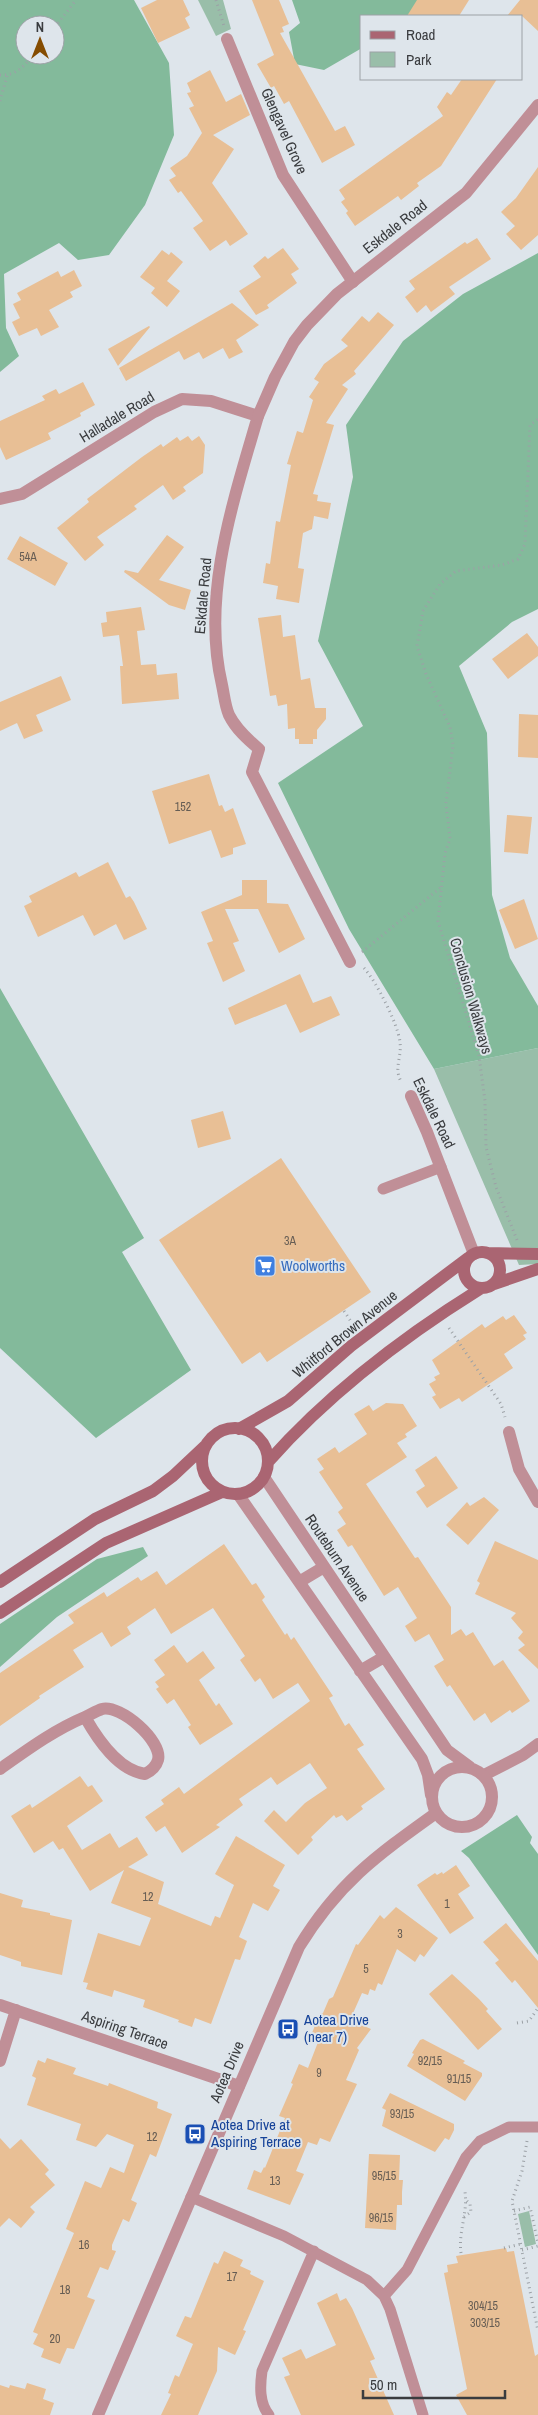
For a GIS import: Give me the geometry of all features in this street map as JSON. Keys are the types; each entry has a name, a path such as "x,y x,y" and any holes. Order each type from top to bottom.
{"main road":[{"path":"480,1289 470,1285 464,1276 463,1268 476,1255 538,1254"},
{"path":"476,1255 496,1259 500,1268 498,1278 494,1284"},
{"name":"Whitford Brown Avenue","path":"239,1429 288,1401 351,1346 476,1255"},
{"path":"206,1445 202,1455 203,1472 208,1482 222,1492 238,1494 253,1489 264,1477 268,1462 374,1362 442,1313 480,1289 538,1269"},
{"path":"0,1582 95,1519 153,1491 173,1476 213,1436 222,1431 239,1429 249,1432 261,1442 268,1462"},
{"path":"0,1613 106,1543 222,1492"}],"street":[{"name":"Glengavel Grove","path":"227,38 283,175 353,282"},
{"name":"Eskdale Road","path":"350,962 252,772 259,749 242,735 229,714 216,660 214,617 219,572 239,484 258,416 275,377 294,342 337,294 466,193 538,105"},
{"name":"Halladale Road","path":"0,499 22,494 154,412 182,399 211,401 258,416"},
{"name":"Eskdale Road","path":"411,1096 476,1255"},
{"path":"509,1432 519,1469 538,1502"},
{"name":"Routeburn Avenue","path":"264,1477 447,1750 484,1776"},
{"path":"238,1494 422,1759 428,1776 436,1813 448,1824 463,1827 478,1823 488,1812 492,1796 491,1789 484,1776 523,1755 538,1744"},
{"path":"299,1582 324,1567"},
{"path":"360,1671 384,1656"},
{"path":"0,1769 69,1723 102,1709 116,1709 150,1737 157,1747 158,1760 154,1768 146,1774 127,1768 107,1748 84,1717"},
{"path":"431,1795 434,1785 444,1772 459,1766 470,1767"},
{"name":"Aotea Drive","path":"98,2415 299,1947 331,1900 362,1868 436,1813"},
{"name":"Aspiring Terrace","path":"0,2005 239,2086"},
{"path":"0,2061 16,2010"}],"lane":[{"path":"383,1189 441,1167"},
{"path":"384,2296 407,2270 466,2157 480,2141 510,2127 533,2126"},
{"path":"191,2197 314,2250 367,2280 384,2296 390,2309 423,2415"},
{"path":"269,2415 264,2410 260,2388 262,2371 314,2250"}],"path":[{"path":"64,15 76,0"},
{"path":"216,0 227,38"},
{"path":"0,75 6,76 21,69 24,65"},
{"path":"0,101 6,76"},
{"name":"Conclusion Walkways","path":"524,1255 496,1187 486,1147 484,1101 479,1056 438,921 445,853 450,839 446,804 453,745 450,727 426,674 417,646 423,611 440,584 456,571 502,565 518,559 525,544 530,425 538,419"},
{"path":"350,962 441,887"},
{"name":"Eskdale Road","path":"350,962 365,969 398,1030 400,1048 396,1071 411,1096"},
{"path":"447,1324 501,1404 509,1432"},
{"path":"517,2023 529,2021 538,2008"},
{"path":"533,2126 525,2161 512,2201 538,2330"},
{"path":"453,2181 462,2185 466,2200 471,2208 471,2212 464,2217 460,2236 460,2253"},
{"path":"514,2210 530,2207 538,2244 522,2250"},
{"path":"504,2248 521,2244"}],"green space":[{"path":"0,0 134,0 169,63 174,135 145,205 109,255 78,260 59,243 4,274 6,328 19,356 0,372"},
{"path":"198,0 223,0 231,29 216,36"},
{"path":"292,0 419,0 410,15 360,15 360,49 324,70 295,64 289,32 300,23"},
{"path":"538,253 538,609 512,622 459,666 487,733 492,895 510,958 538,1006 538,1048 434,1069 349,929 278,783 363,726 318,641 353,477 346,425 403,341 463,294"},
{"path":"0,988 144,1238 122,1252 191,1370 96,1438 0,1348"},
{"path":"538,1048 538,1264 519,1265 434,1069"},
{"path":"143,1547 148,1556 57,1617 0,1667 0,1624 97,1559"},
{"path":"517,1815 532,1837 530,1843 538,1854 538,1955 469,1858 461,1851"},
{"path":"529,2211 536,2244 525,2247 518,2214"}],"building":[{"path":"157,0 183,0 190,15 185,18 190,28 158,43 141,8"},
{"path":"252,0 279,0 289,24 282,27 284,32 280,33 335,131 345,126 355,145 322,163 289,101 284,104 274,86 271,88 257,64 274,55"},
{"path":"417,0 469,0 460,15 408,15"},
{"path":"520,0 538,0 538,31 523,15 508,15"},
{"path":"210,70 226,102 241,94 250,115 213,135 234,149 212,183 248,234 230,246 226,240 210,251 193,228 203,221 181,191 178,193 169,180 176,176 170,168 187,156 202,133 189,108 194,106 187,93 191,92 187,83"},
{"path":"461,80 496,80 441,166 417,183 419,186 401,200 398,196 355,226 346,213 348,211 341,202 345,199 339,190 443,116 437,107 447,92 451,95"},
{"path":"538,167 538,235 521,250 506,234 515,226 501,212 516,198"},
{"path":"477,238 491,259 449,287 455,294 431,312 426,305 417,313 405,297 415,289 409,281 465,242 467,244"},
{"path":"283,248 299,269 291,274 297,283 267,305 269,308 256,315 239,291 261,277 253,266 265,256 268,259"},
{"path":"162,250 169,255 171,252 183,262 167,281 180,291 167,307 151,293 155,288 140,277"},
{"path":"74,270 82,286 70,292 73,297 49,310 59,327 41,336 37,328 19,336 12,322 20,318 13,304 21,300 17,293 58,271 61,277"},
{"path":"232,303 259,325 236,340 243,352 229,359 223,348 203,359 199,352 184,360 179,351 126,381 119,368"},
{"path":"378,312 394,325 354,371 356,374 342,385 348,389 326,423 334,425 313,494 318,495 317,501 331,503 328,519 314,516 312,529 303,533 298,568 304,569 299,603 276,599 278,586 263,583 266,563 270,564 276,521 280,522 291,465 287,464 297,431 303,433 313,400 309,397 319,382 314,379 324,364 348,346 341,340 362,316 369,322"},
{"path":"150,327 118,366 108,349"},
{"path":"83,382 95,405 80,413 81,416 48,433 51,439 6,460 0,447 0,421 45,400 42,396 56,389 59,394"},
{"path":"188,436 192,441 199,436 205,445 203,473 183,487 186,491 173,500 163,485 134,506 137,509 97,537 104,545 85,561 57,528 89,502 87,499 142,457 161,444 163,447 177,437 180,441"},
{"path":"167,535 184,547 159,580 191,590 185,610 169,605 124,572 125,570 138,573"},
{"path":"20,536 68,563 55,586 7,559"},
{"path":"141,607 145,630 137,631 141,665 156,664 157,675 177,673 179,699 122,704 120,666 123,666 119,635 103,637 101,623 107,622 106,612"},
{"path":"281,615 283,637 295,635 301,680 310,678 315,708 326,708 326,719 317,730 317,739 313,739 313,744 299,744 299,739 295,739 295,728 288,729 287,704 278,706 276,695 270,696 258,618"},
{"path":"527,633 538,647 538,656 508,679 492,659"},
{"path":"61,676 71,700 36,715 43,731 24,739 17,723 0,731 0,702"},
{"path":"519,714 538,715 538,758 518,757"},
{"path":"209,774 219,806 222,805 225,812 233,808 246,844 233,848 233,854 221,858 211,830 169,844 152,791"},
{"path":"507,815 532,817 528,854 504,852"},
{"path":"108,862 126,898 130,896 147,929 124,940 116,924 94,936 83,915 38,937 24,906 32,902 29,896 76,872 79,877"},
{"path":"242,880 267,880 267,903 288,904 305,939 279,953 258,909 225,909 239,941 233,943 245,971 223,982 207,943 213,941 201,912 242,895"},
{"path":"524,899 538,939 515,949 499,910"},
{"path":"300,974 313,1003 331,996 340,1015 300,1033 286,1004 235,1025 228,1008"},
{"path":"223,1111 231,1139 198,1148 191,1120"},
{"name":"Woolworths","path":"281,1158 371,1292 267,1362 260,1352 242,1364 159,1240"},
{"path":"514,1315 527,1333 523,1335 526,1339 504,1354 513,1368 462,1402 459,1398 440,1409 432,1397 436,1395 429,1384 436,1380 434,1377 440,1374 432,1360 482,1324 485,1328 503,1316 506,1320"},
{"path":"386,1403 403,1404 417,1426 405,1434 407,1437 397,1443 407,1457 366,1484 415,1558 418,1557 451,1607 451,1635 461,1629 466,1636 473,1632 494,1666 503,1660 530,1701 512,1713 510,1710 491,1723 485,1713 474,1721 450,1685 447,1687 434,1666 444,1660 429,1634 415,1642 405,1626 417,1618 398,1587 384,1596 352,1545 348,1547 337,1530 346,1524 338,1512 343,1508 319,1472 324,1469 317,1459 335,1447 339,1453 367,1434 354,1414 369,1405 373,1411"},
{"path":"436,1456 458,1488 427,1508 416,1492 425,1486 415,1470"},
{"path":"484,1497 499,1510 468,1545 446,1525 467,1502 470,1506"},
{"path":"495,1541 538,1560 538,1669 518,1650 525,1645 518,1638 523,1632 511,1618 516,1613 475,1594 480,1583 477,1581"},
{"path":"224,1544 252,1585 256,1583 265,1597 262,1600 285,1635 287,1633 291,1640 294,1637 333,1696 329,1698 345,1726 349,1723 364,1745 357,1749 385,1789 361,1806 363,1809 347,1821 342,1815 336,1818 334,1815 311,1837 313,1840 298,1855 264,1821 274,1810 286,1822 305,1803 327,1788 310,1763 277,1785 271,1777 239,1799 243,1805 216,1825 220,1827 182,1853 165,1826 156,1832 145,1817 164,1804 161,1800 179,1787 184,1794 310,1701 298,1683 273,1699 260,1678 255,1682 240,1660 245,1656 213,1608 171,1634 155,1608 127,1627 131,1634 111,1647 102,1632 73,1650 84,1667 39,1696 40,1698 0,1726 0,1673 74,1623 68,1615 104,1592 107,1597 138,1577 141,1581 157,1571 166,1585"},
{"path":"174,1645 187,1663 203,1651 215,1668 199,1680 216,1706 219,1703 233,1724 200,1745 188,1727 191,1725 174,1699 167,1704 156,1689 159,1687 155,1682 165,1675 154,1660"},
{"path":"80,1776 88,1787 92,1785 103,1801 67,1826 82,1850 110,1833 119,1848 137,1837 148,1855 128,1867 164,1882 158,1904 211,1926 215,1916 220,1918 234,1885 215,1874 236,1836 285,1865 273,1886 280,1890 268,1911 253,1903 239,1937 247,1941 240,1960 235,1959 211,2024 195,2018 192,2027 178,2022 179,2020 143,2007 145,2000 114,1990 112,1997 86,1989 88,1983 83,1982 98,1933 140,1946 151,1918 111,1903 124,1870 90,1891 63,1848 59,1850 53,1841 34,1853 11,1816 30,1804 32,1808"},
{"path":"456,1865 470,1886 458,1894 474,1918 450,1934 417,1885 435,1873 437,1875 442,1872 443,1874"},
{"path":"0,1893 23,1900 21,1907 72,1920 62,1975 21,1966 21,1962 0,1955"},
{"path":"396,1907 438,1938 424,1957 420,1954 415,1962 397,1949 382,1985 378,1983 375,1991 370,1989 368,1995 362,1993 350,2020 371,2029 357,2048 359,2050 346,2080 357,2084 330,2142 320,2138 317,2145 308,2142 296,2171 304,2174 290,2205 247,2189 254,2170 261,2173 265,2168 285,2118 279,2116 293,2084 291,2083 299,2064 308,2068 320,2037 312,2033 320,2013 323,2013 329,1999 333,1997 356,1944 358,1945 380,1915 384,1919"},
{"path":"506,1923 538,1961 538,2008 515,1980 512,1983 495,1963 499,1960 483,1942"},
{"path":"452,1974 479,1999 488,2009 486,2011 502,2029 478,2050 429,1994"},
{"path":"423,2039 465,2061 463,2063 482,2073 482,2076 465,2101 407,2066 414,2054 412,2053 420,2040"},
{"path":"47,2058 76,2068 73,2074 108,2086 109,2083 158,2102 157,2108 172,2114 156,2157 150,2154 131,2200 137,2203 129,2222 123,2219 112,2245 112,2250 116,2251 108,2270 100,2267 87,2297 95,2300 74,2349 67,2348 60,2364 41,2357 44,2349 33,2344 38,2334 33,2332 74,2233 66,2229 85,2181 101,2188 110,2167 124,2173 134,2145 107,2134 96,2147 76,2140 81,2124 27,2105 36,2078 32,2076 38,2060 45,2063"},
{"path":"390,2093 454,2124 454,2130 449,2140 445,2138 435,2152 382,2126 386,2110 382,2108"},
{"path":"0,2138 10,2149 21,2139 49,2170 45,2174 55,2185 30,2207 35,2212 21,2228 9,2218 0,2227"},
{"path":"369,2154 400,2155 399,2180 403,2180 402,2205 397,2205 396,2230 365,2228"},
{"path":"506,2248 507,2252 514,2251 535,2356 538,2354 538,2415 467,2415 456,2395 467,2389 444,2273 448,2272 447,2265 458,2263 456,2256"},
{"path":"224,2251 243,2260 240,2266 251,2271 250,2274 264,2281 243,2330 246,2331 235,2355 218,2347 217,2371 198,2415 161,2415 171,2394 168,2393 175,2375 179,2377 193,2344 176,2336 185,2316 191,2318 214,2262 218,2264"},
{"path":"337,2293 340,2301 346,2298 352,2308 375,2359 370,2361 394,2415 301,2415 284,2377 290,2375 282,2358 301,2349 306,2359 336,2345 317,2303"},
{"path":"27,2383 46,2389 43,2399 54,2403 50,2415 0,2415 0,2385 9,2388 10,2385 25,2389"}],"place":[{"name":"Woolworths","path":"265,1266"},
{"name":"Aotea Drive (near 7)","path":"288,2029"},
{"name":"Aotea Drive at Aspiring Terrace","path":"195,2134"}]}
